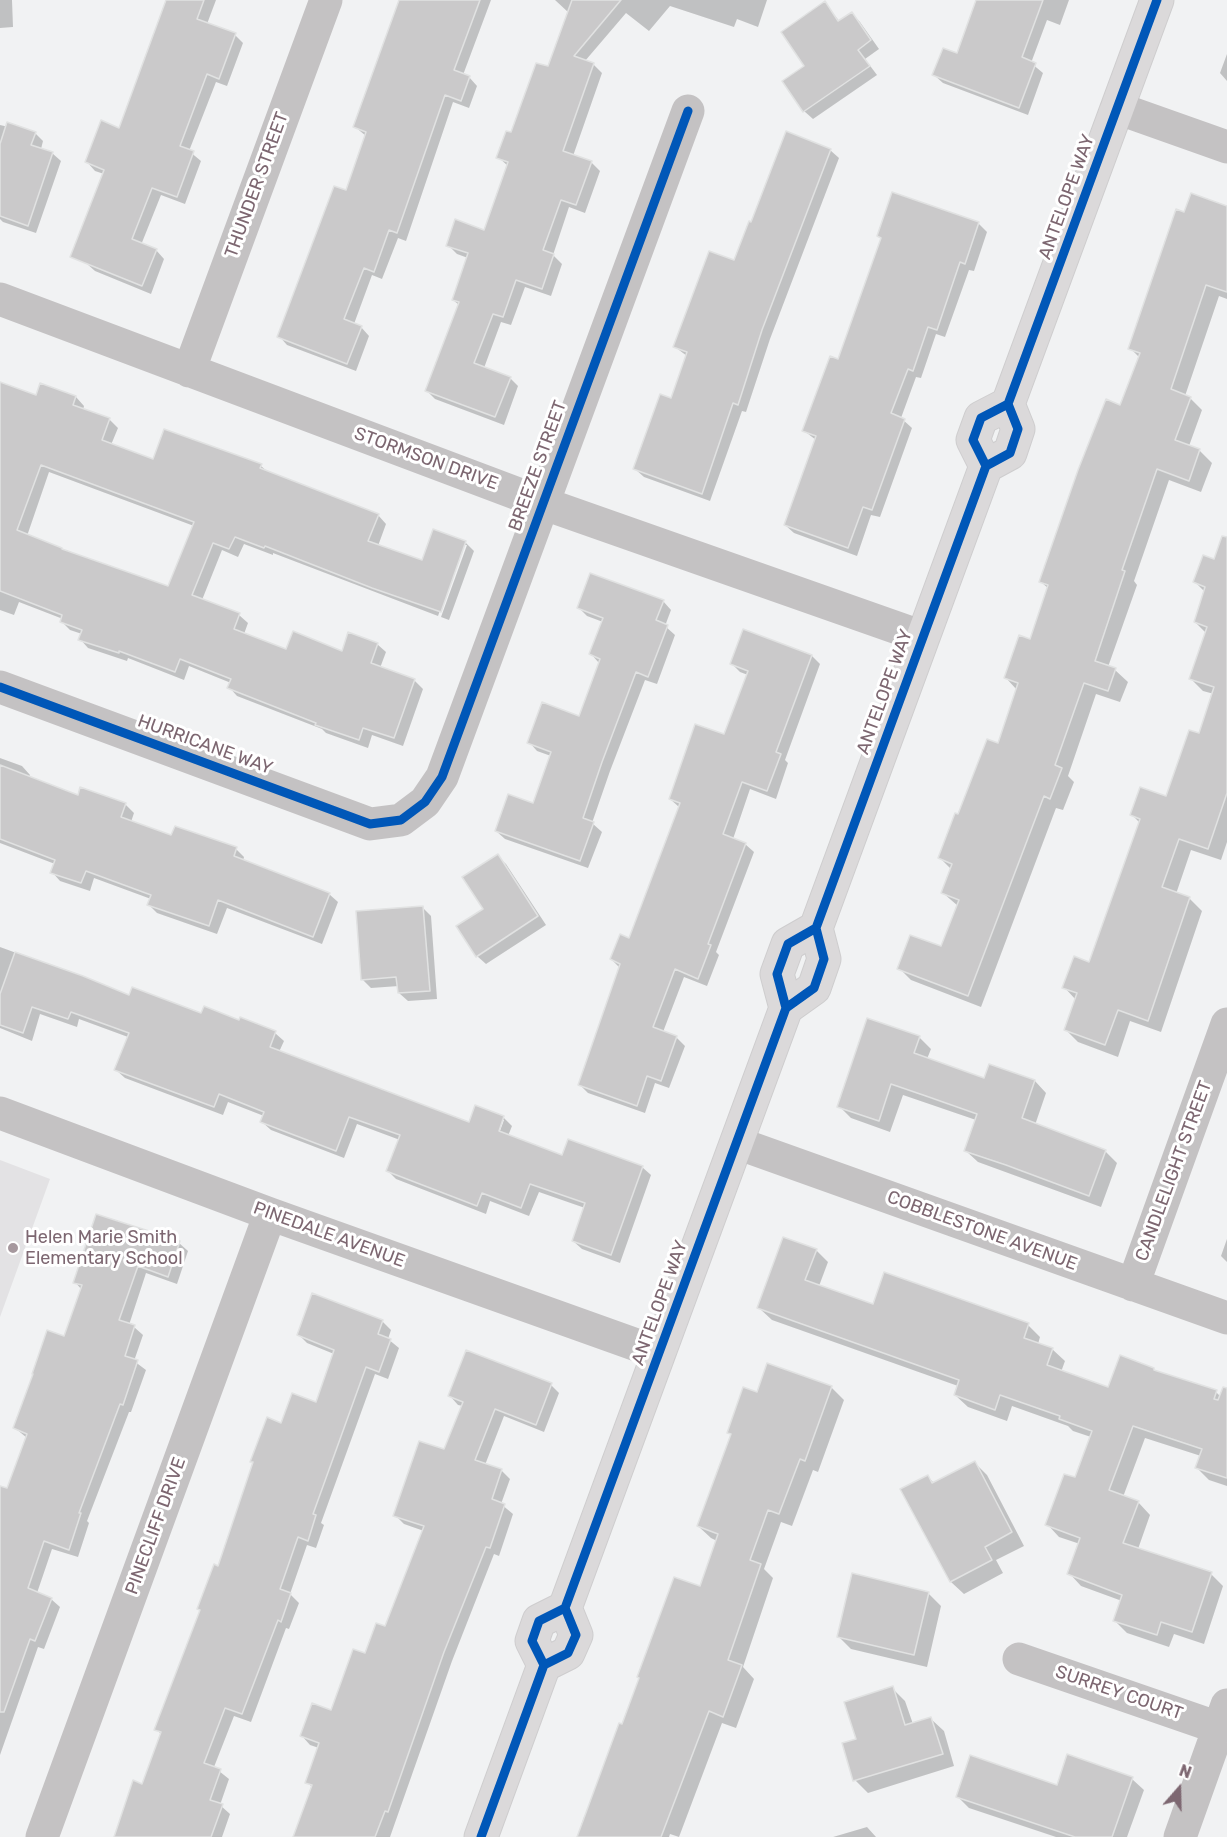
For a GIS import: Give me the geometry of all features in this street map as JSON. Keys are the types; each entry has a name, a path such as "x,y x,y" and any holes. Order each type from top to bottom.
{"street":[{"name":"THUNDER STREET","path":"189,371 326,0"},
{"name":"ANTELOPE WAY","path":"481,1837 544,1665 532,1641 539,1621 566,1608 786,1008 777,974 784,954 788,944 816,928 986,466 974,440 981,418 1008,404 1156,0"},
{"path":"1117,108 1227,147"},
{"name":"BREEZE STREET","path":"401,820 425,802 442,777 688,111"},
{"name":"STORMSON DRIVE","path":"0,299 542,503 923,637"},
{"name":"HURRICANE WAY","path":"0,687 370,824 401,820"},
{"name":"CANDLELIGHT STREET","path":"1132,1285 1227,1024"},
{"name":"PINEDALE AVENUE","path":"0,1113 270,1214 659,1353"},
{"name":"COBBLESTONE AVENUE","path":"737,1143 1227,1318"},
{"name":"PINECLIFF DRIVE","path":"42,1837 270,1214"},
{"name":"SURREY COURT","path":"1019,1659 1223,1716"},
{"path":"1180,1837 1223,1716"}],"shaded area":[{"name":"Helen Marie Smith Elementary School","path":"0,1160 50,1179 0,1317"}],"building":[{"path":"166,0 204,0 197,19 236,33 219,79 207,74 180,146 194,151 177,197 152,188 132,239 157,249 142,286 70,257 104,170 85,162 101,120 119,128"},
{"path":"399,0 480,0 454,70 470,76 461,101 445,95 397,233 389,230 374,272 364,268 344,319 362,326 347,364 277,337 334,186 346,190 366,132 353,127"},
{"path":"572,0 621,0 574,56 594,63 563,151 592,161 576,205 561,200 543,250 554,254 542,289 516,280 503,317 493,314 474,363 511,377 495,417 425,391 459,302 452,300 468,253 446,246 455,219 484,230 508,162 496,158 506,131 511,132 536,63 548,66"},
{"path":"976,0 1043,0 1022,57 1036,63 1019,108 932,75 943,48 957,53"},
{"path":"825,1 838,21 852,12 871,40 858,50 870,66 803,112 782,81 804,66 781,32"},
{"path":"7,122 36,132 31,145 53,152 28,226 0,216 0,144"},
{"path":"786,131 831,149 762,330 738,405 733,403 702,494 633,469 660,394 671,398 687,352 673,347 709,251 734,260"},
{"path":"892,192 979,222 965,264 960,262 937,330 928,327 913,371 908,369 891,413 905,419 872,510 863,507 848,548 784,525 816,436 802,431 830,356 838,359 881,238 877,236"},
{"path":"1191,193 1227,206 1227,292 1206,285 1171,389 1191,397 1175,440 1200,449 1189,481 1157,469 1122,570 1125,571 1095,661 1116,668 1108,691 1084,683 1055,765 1062,768 1050,799 1044,796 968,996 897,969 910,935 941,946 959,900 941,893 952,864 938,858 987,739 998,743 1018,683 1004,678 1019,635 1030,639 1048,585 1039,582 1078,470 1106,399 1120,405 1140,353 1128,349 1176,209 1184,212"},
{"path":"0,382 36,395 40,383 76,396 73,405 110,418 102,440 153,459 164,429 262,464 260,468 379,514 368,541 422,560 433,529 466,541 441,612 265,546 264,548 235,537 229,549 213,543 192,595 240,613 234,629 286,649 293,631 342,651 348,632 378,643 371,663 415,679 394,738 363,728 359,740 315,725 316,723 227,688 231,679 180,659 175,672 119,651 119,653 78,640 82,630 60,622 62,615 0,591","holes":["41,465 194,522 168,586 62,549 17,530"]},
{"path":"1222,536 1227,537 1227,793 1208,849 1179,839 1162,887 1190,897 1148,1021 1118,1010 1105,1045 1064,1030 1077,993 1062,988 1074,956 1089,962 1140,819 1130,815 1140,787 1166,796 1189,730 1199,733 1214,687 1189,679 1207,627 1194,622 1205,587 1193,582 1203,555 1214,559"},
{"path":"590,573 664,600 656,620 668,625 648,677 636,672 602,762 583,818 594,822 580,861 495,831 508,794 533,803 551,752 527,743 542,702 579,716 600,659 589,654 603,618 577,608"},
{"path":"743,629 812,655 776,752 781,754 767,791 742,782 723,834 746,843 708,944 711,945 698,979 675,969 653,1027 677,1036 661,1081 647,1076 637,1106 578,1085 620,964 610,959 620,934 629,938 680,803 669,799 695,724 724,734 748,671 730,664"},
{"path":"0,765 78,795 80,787 126,803 121,817 171,835 175,826 237,847 234,856 330,893 313,937 218,900 209,926 147,905 151,895 86,871 81,883 50,873 55,860 0,839"},
{"path":"498,854 538,916 476,957 456,926 483,909 462,877"},
{"path":"423,906 430,991 398,993 396,977 361,980 356,911"},
{"path":"15,952 129,995 132,987 201,1013 204,1006 239,1020 240,1017 276,1031 270,1047 469,1122 475,1105 504,1116 499,1131 562,1155 568,1139 643,1166 611,1255 572,1241 585,1203 530,1184 521,1208 482,1193 477,1206 386,1171 400,1135 349,1117 336,1151 260,1122 264,1112 219,1094 214,1107 114,1070 129,1033 71,1012 68,1019 32,1007 23,1033 0,1025 0,994"},
{"path":"867,1018 920,1036 914,1053 984,1078 989,1064 1035,1080 1022,1118 1106,1150 1089,1196 964,1151 977,1114 891,1084 879,1121 837,1107"},
{"path":"96,1214 180,1241 168,1277 138,1266 119,1320 135,1325 125,1356 138,1360 123,1405 120,1404 79,1513 81,1513 69,1550 44,1541 28,1588 52,1598 35,1641 30,1639 4,1712 0,1712 0,1486 7,1488 27,1434 13,1428 47,1330 64,1336 82,1285 73,1283"},
{"path":"783,1237 817,1249 805,1280 873,1304 884,1272 1029,1323 1024,1338 1053,1348 1047,1365 1108,1387 1120,1355 1154,1368 1154,1370 1217,1390 1214,1399 1218,1400 1223,1387 1227,1388 1227,1478 1195,1468 1202,1449 1133,1426 1109,1490 1139,1501 1123,1543 1212,1572 1192,1632 1161,1622 1157,1635 1113,1621 1122,1595 1067,1574 1080,1538 1045,1525 1064,1474 1075,1477 1092,1431 1059,1419 1060,1416 1000,1395 995,1410 954,1395 959,1380 757,1308"},
{"path":"312,1293 383,1320 378,1334 391,1339 379,1372 366,1367 313,1514 316,1515 308,1541 298,1537 280,1589 291,1593 281,1622 278,1620 242,1714 225,1708 204,1763 221,1769 210,1800 223,1804 211,1837 114,1837 133,1780 142,1784 161,1732 154,1730 200,1610 197,1609 214,1564 218,1566 253,1462 250,1462 267,1417 281,1423 292,1393 316,1402 334,1350 297,1335"},
{"path":"466,1350 552,1383 536,1425 495,1409 475,1460 502,1469 492,1499 505,1504 490,1548 486,1547 444,1652 388,1812 385,1811 375,1837 293,1837 312,1785 305,1783 319,1743 300,1736 312,1703 331,1710 353,1649 365,1653 376,1623 385,1626 424,1526 393,1516 419,1441 444,1449 463,1402 448,1396"},
{"path":"767,1363 832,1386 805,1461 800,1459 779,1514 768,1510 750,1560 761,1564 728,1660 742,1665 723,1717 709,1711 661,1837 577,1837 619,1723 622,1724 674,1577 700,1586 718,1534 697,1526 731,1434 727,1433 743,1387 757,1392"},
{"path":"975,1461 1012,1532 985,1547 992,1560 950,1582 900,1489 928,1475 932,1483"},
{"path":"852,1573 929,1592 914,1655 837,1637"},
{"path":"893,1686 905,1725 931,1717 943,1754 853,1781 842,1743 856,1739 844,1702"},
{"path":"1067,1754 1133,1777 1112,1837 1075,1837 956,1797 970,1755 1057,1785"}],"cycle path":[{"path":"481,1837 544,1665 568,1653 576,1635 565,1608 786,1008 814,988 824,959 816,928 986,466 1010,453 1018,429 1008,404 1157,0"},
{"path":"0,687 370,824 401,820 425,802 442,777 688,111"},
{"path":"986,466 973,440 981,418 1008,404"},
{"path":"786,1008 777,974 788,944 816,928"},
{"path":"544,1665 532,1641 539,1621 565,1608"}],"place":[{"name":"Helen Marie Smith Elementary School","path":"13,1248"}]}
